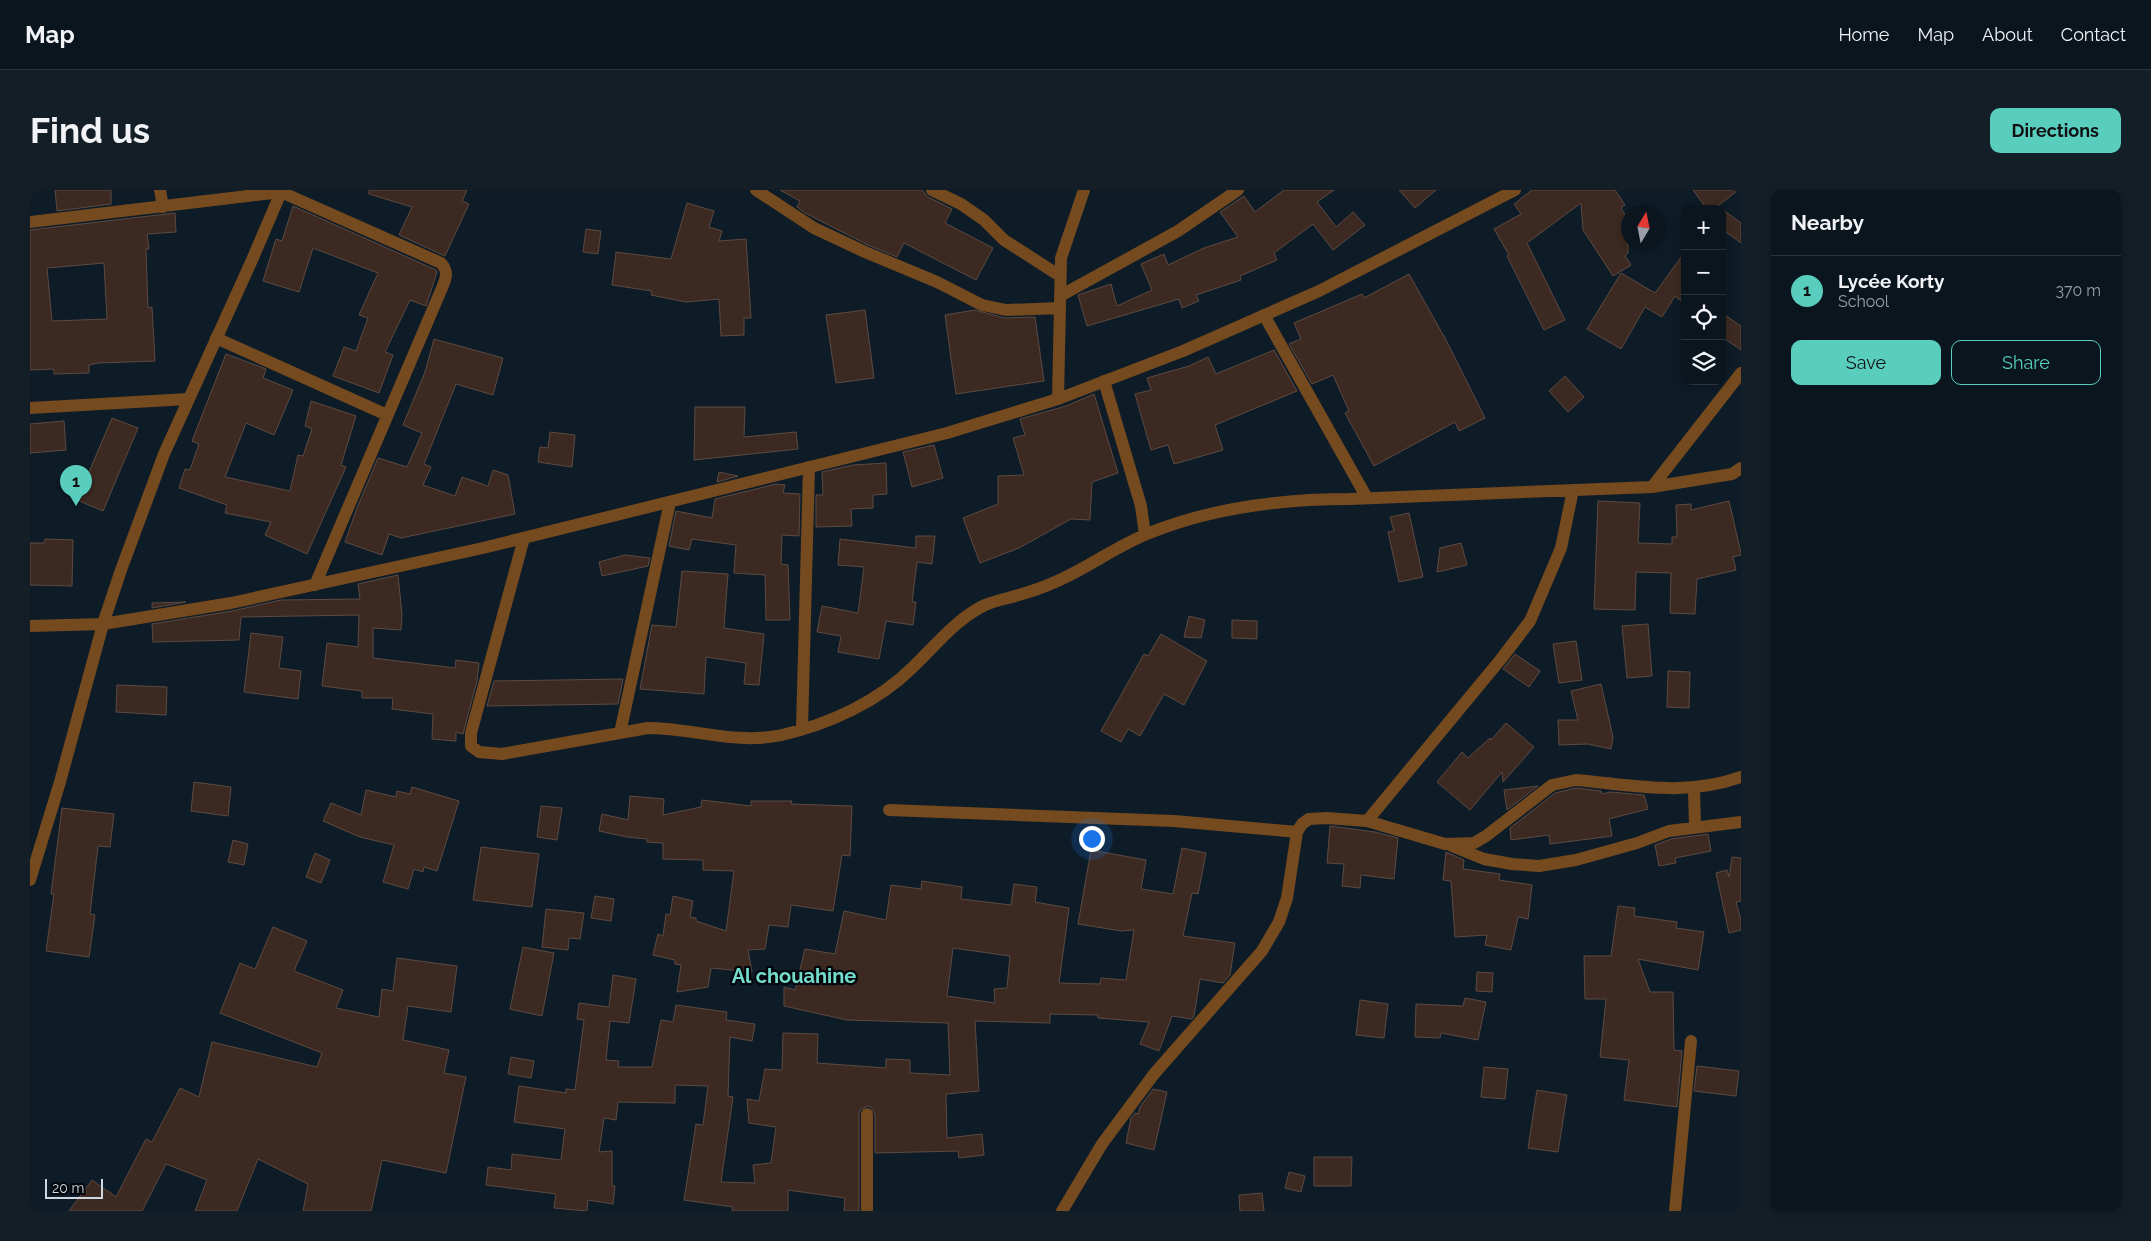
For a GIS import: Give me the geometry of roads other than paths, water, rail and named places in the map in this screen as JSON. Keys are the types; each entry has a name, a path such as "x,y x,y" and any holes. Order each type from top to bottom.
{"street":[{"path":"160,190 163,207"},
{"path":"756,190 814,228 937,282 982,305 1006,310 1060,302 1178,231 1238,190"},
{"path":"932,190 943,194 968,209 984,220 1004,240 1060,276"},
{"path":"1058,400 1061,258 1084,190"},
{"path":"30,626 103,624 230,603 524,538 947,433 1058,400 1183,351 1319,292 1515,190"},
{"path":"30,880 60,782 103,624 157,472 281,191"},
{"path":"30,222 281,191 441,263 446,269 447,276 315,585"},
{"path":"1264,315 1367,498"},
{"path":"216,338 387,415"},
{"path":"1652,487 1741,372"},
{"path":"1104,381 1141,506 1145,535"},
{"path":"30,408 188,399"},
{"path":"802,728 809,467"},
{"path":"524,538 471,733 471,746 479,752 502,754 648,728 667,728 743,739 781,735 852,711 885,690 912,668 947,632 986,605 1055,582 1145,535 1193,518 1309,499 1652,487 1738,471"},
{"path":"1368,821 1530,621 1561,548 1573,490"},
{"path":"620,733 670,502"},
{"path":"1445,844 1474,843 1486,836 1552,785 1564,782 1576,780 1694,789 1718,786 1741,777"},
{"path":"1694,789 1695,826"},
{"path":"889,810 1174,821 1297,832"},
{"path":"1062,1211 1102,1144 1154,1074 1262,951 1279,922 1287,898 1297,832 1302,824 1309,819 1327,818 1368,821 1484,858 1512,864 1539,866 1576,860 1637,843 1670,831 1695,826 1741,822"},
{"path":"1675,1211 1691,1041"},
{"path":"867,1114 867,1211"}],"place":[{"name":"Lycée Korty","path":"76,506"}],"district":[{"name":"Al chouahine","path":"794,976"}]}
